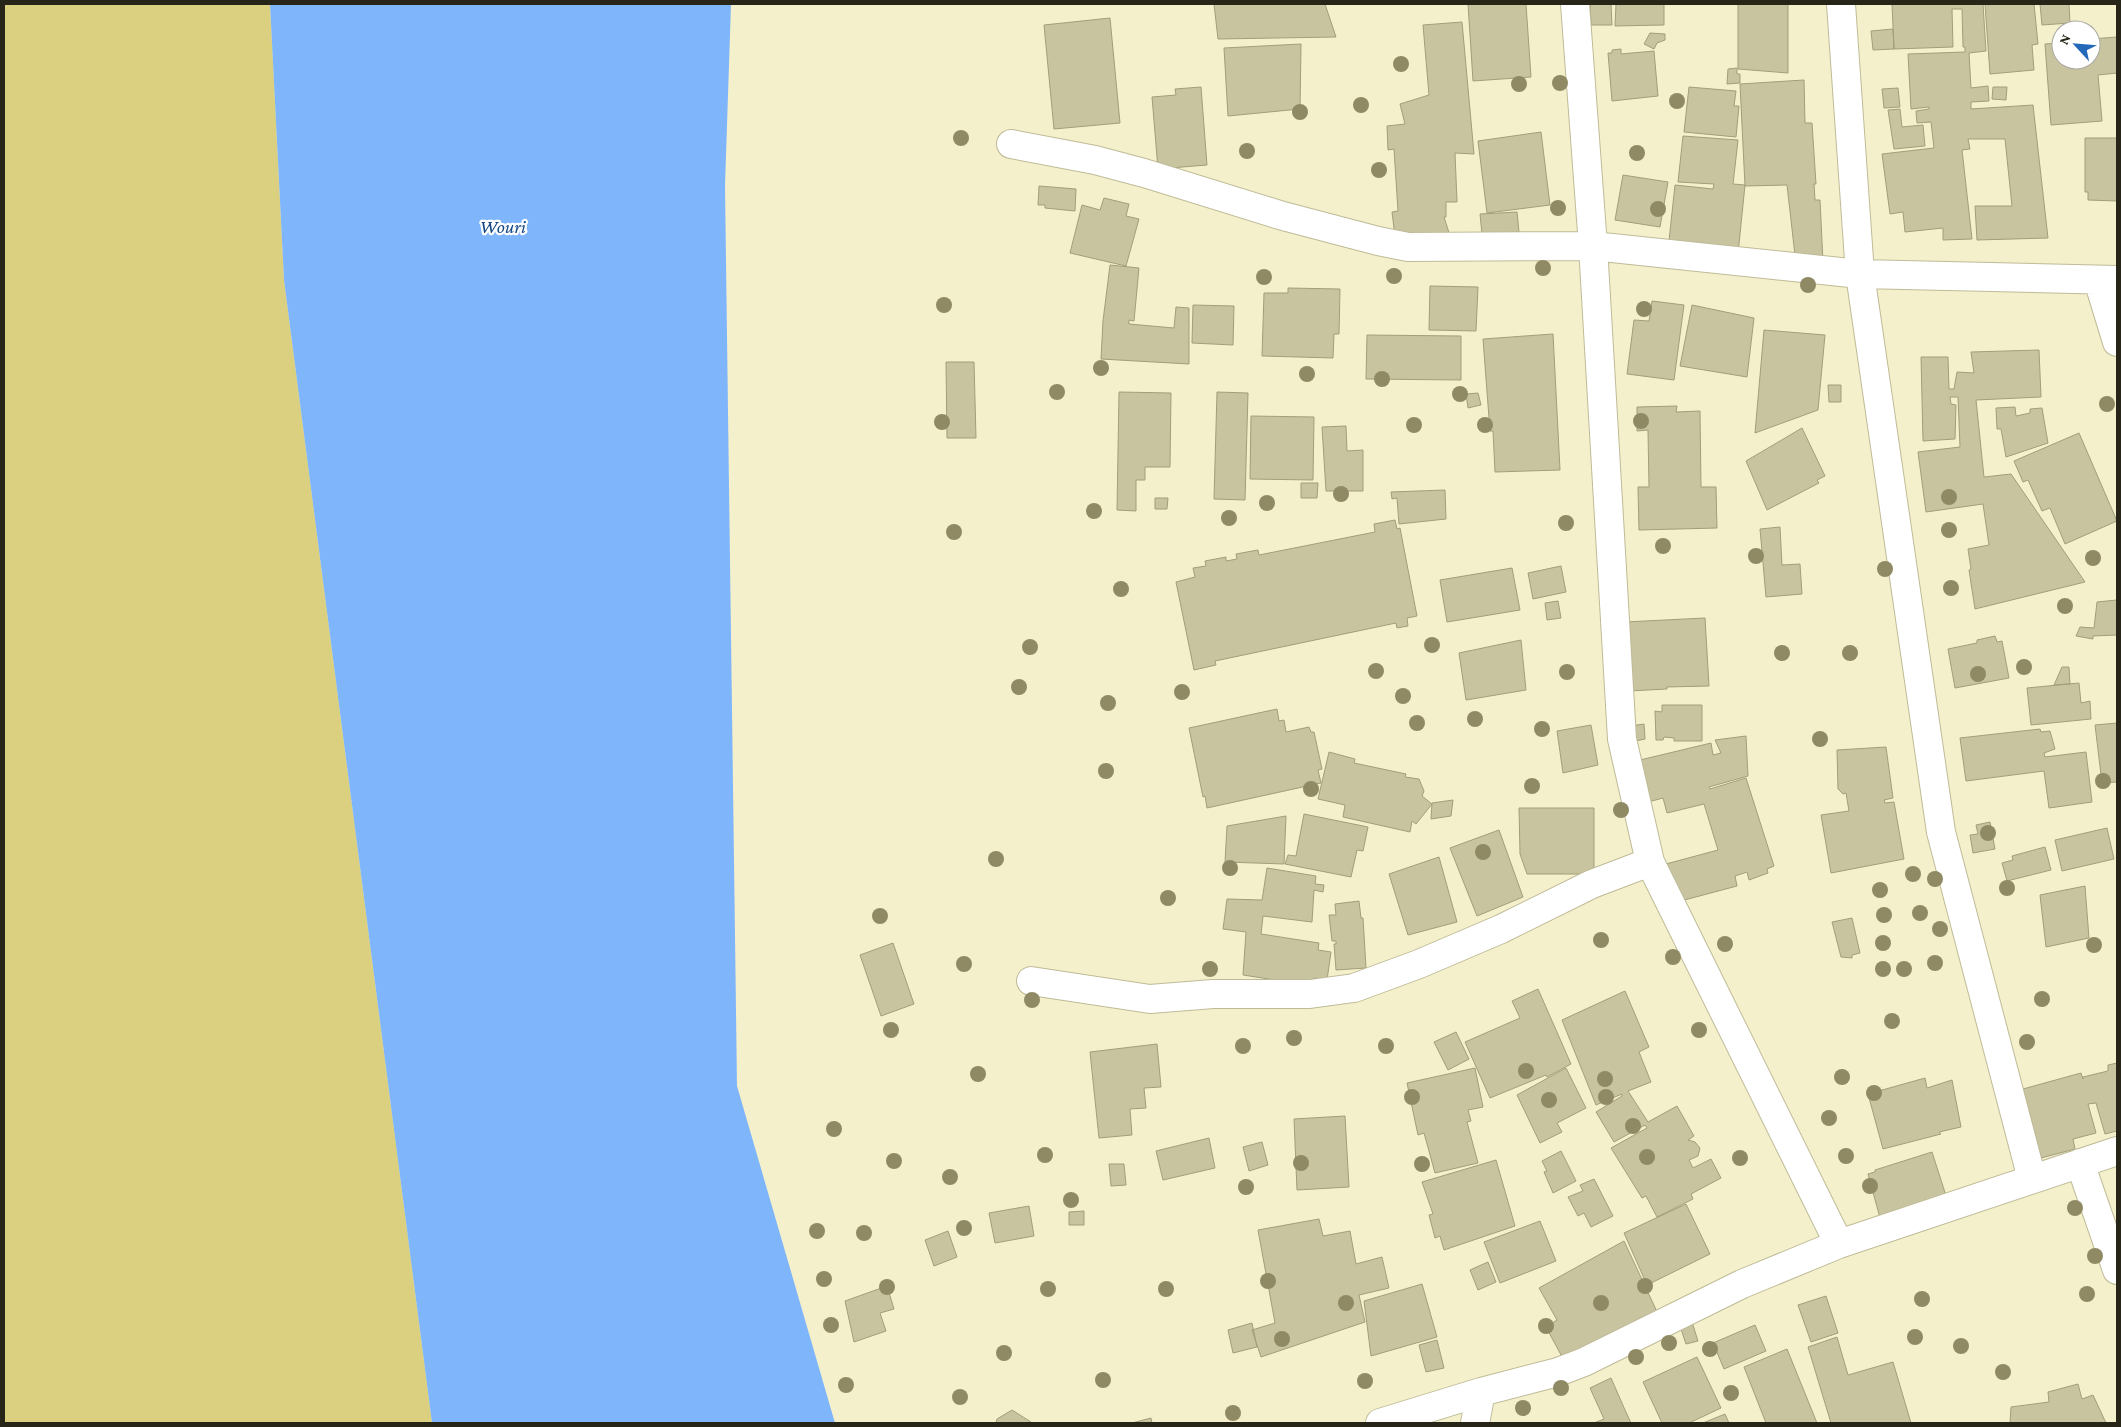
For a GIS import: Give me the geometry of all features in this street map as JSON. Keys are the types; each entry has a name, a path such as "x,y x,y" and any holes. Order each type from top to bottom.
{"street":[{"path":"1575,4 1593,246 1622,739 1650,862 1839,1244"},
{"path":"1841,4 1860,274 1941,832 2032,1179"},
{"path":"1011,144 1119,167 1283,216 1408,247 1593,246 1860,274 2108,280 2117,342"},
{"path":"1031,981 1150,999 1213,994 1310,994 1354,988 1419,964 1501,928 1592,884 1650,862"},
{"path":"1380,1423 1481,1392 1558,1372 1584,1362 1742,1284 1839,1244 2117,1151"},
{"path":"2080,1163 2117,1270"},
{"path":"1475,1423 1481,1392"}],"shaded area":[{"path":"4,4 270,4 284,280 432,1423 4,1423"}],"water":[{"name":"Wouri","path":"270,4 731,4 725,186 737,1086 835,1423 432,1423 284,280"}],"building":[{"path":"1214,4 1325,4 1336,37 1218,39"},
{"path":"1468,4 1526,4 1531,77 1473,81"},
{"path":"1590,4 1611,4 1612,25 1591,25"},
{"path":"1616,4 1664,4 1664,25 1615,26"},
{"path":"1738,4 1788,4 1788,73 1738,69"},
{"path":"1892,4 1983,4 1986,51 1969,53 1971,88 1988,86 1989,101 1971,102 1971,109 2033,105 2048,238 1977,240 1975,206 2012,206 2005,139 1968,139 1970,149 1962,150 1972,239 1943,240 1943,228 1905,232 1903,212 1890,214 1882,154 1934,148 1931,122 1917,123 1916,111 1929,109 1929,107 1911,109 1908,54 1965,52 1965,47 1963,47 1962,9 1952,9 1953,47 1894,49"},
{"path":"1985,4 2034,4 2038,44 2032,45 2034,70 1990,74"},
{"path":"2040,4 2069,4 2070,20 2051,20 2051,24 2042,25"},
{"path":"1110,18 1120,123 1054,129 1044,25"},
{"path":"1462,22 1474,154 1455,153 1457,202 1446,202 1446,217 1444,217 1452,242 1396,244 1392,212 1398,211 1394,149 1388,150 1387,126 1405,124 1400,104 1429,95 1423,25"},
{"path":"1893,29 1894,49 1873,50 1871,31"},
{"path":"1650,33 1665,34 1665,40 1657,43 1654,49 1644,44"},
{"path":"2117,37 2117,73 2098,75 2102,121 2051,125 2045,44 2051,44 2051,70 2101,70 2101,38"},
{"path":"1301,44 1300,109 1228,116 1224,48"},
{"path":"1621,49 1621,54 1654,51 1658,96 1612,101 1608,53 1612,53 1612,50"},
{"path":"1737,68 1737,74 1740,74 1740,83 1727,84 1728,69"},
{"path":"1804,80 1805,123 1812,123 1816,184 1814,184 1815,200 1820,200 1823,262 1796,264 1787,185 1745,186 1740,84"},
{"path":"1201,87 1207,165 1158,169 1152,97 1176,95 1175,89"},
{"path":"1689,87 1736,91 1734,106 1739,106 1736,137 1684,132"},
{"path":"1993,87 2007,87 2006,100 1992,99"},
{"path":"1898,88 1900,107 1884,108 1882,89"},
{"path":"1900,109 1902,127 1923,125 1925,146 1894,149 1888,110"},
{"path":"1541,132 1550,205 1487,213 1478,141"},
{"path":"1683,136 1738,140 1733,184 1745,185 1738,254 1668,250 1675,185 1713,189 1714,184 1678,182"},
{"path":"2085,138 2117,138 2117,201 2088,200 2088,192 2085,192"},
{"path":"1623,175 1668,182 1660,227 1615,220"},
{"path":"1039,186 1076,189 1075,211 1045,208 1045,205 1038,205"},
{"path":"1104,198 1129,204 1126,216 1139,219 1126,266 1070,253 1082,205 1100,210"},
{"path":"1517,212 1519,232 1482,234 1480,214"},
{"path":"1110,265 1139,268 1134,321 1129,320 1129,324 1174,328 1176,307 1189,308 1189,364 1101,359 1103,321"},
{"path":"1430,286 1478,287 1476,331 1429,330"},
{"path":"1288,288 1340,289 1339,334 1334,334 1333,358 1262,356 1264,293 1288,293"},
{"path":"1652,301 1684,305 1674,380 1627,374 1634,320 1649,321"},
{"path":"1193,305 1234,306 1233,345 1192,343"},
{"path":"1692,305 1754,318 1747,377 1680,366"},
{"path":"1764,330 1825,335 1818,410 1755,433"},
{"path":"1553,334 1560,470 1495,472 1493,431 1490,431 1483,339"},
{"path":"1367,335 1461,336 1461,380 1366,379"},
{"path":"2039,350 2041,397 1976,400 1984,477 2011,474 2085,582 1975,609 1968,549 1989,545 1983,504 1926,512 1918,452 1960,447 1958,397 1950,397 1951,404 1956,405 1955,439 1923,441 1921,357 1948,357 1949,389 1954,389 1957,372 1974,373 1971,352"},
{"path":"946,362 974,362 976,438 947,438"},
{"path":"1828,385 1841,385 1841,402 1829,402"},
{"path":"1119,392 1171,393 1170,467 1145,467 1145,480 1136,480 1136,511 1117,510"},
{"path":"1217,392 1248,393 1245,500 1214,499"},
{"path":"1478,393 1481,405 1468,408 1466,394"},
{"path":"1677,406 1676,412 1700,411 1701,487 1716,487 1717,528 1639,530 1638,487 1649,487 1648,430 1637,431 1637,407"},
{"path":"2015,407 2016,416 2030,413 2030,409 2042,408 2048,443 2006,457 2001,429 1997,429 1996,408"},
{"path":"1251,416 1314,417 1313,480 1250,479"},
{"path":"1346,426 1347,451 1363,450 1363,491 1326,491 1322,427"},
{"path":"1802,428 1825,476 1817,480 1819,483 1767,510 1746,461"},
{"path":"2079,433 2117,521 2065,544 2050,508 2042,511 2028,480 2023,482 2014,461"},
{"path":"1301,483 1318,483 1317,498 1301,498"},
{"path":"1445,490 1446,519 1399,524 1397,498 1392,499 1391,492"},
{"path":"1155,498 1168,498 1167,509 1155,509"},
{"path":"1395,520 1397,529 1400,528 1417,616 1407,618 1408,626 1397,628 1396,623 1215,661 1216,665 1194,670 1176,582 1195,577 1193,568 1206,566 1205,561 1226,557 1226,561 1237,559 1236,554 1258,550 1259,555 1375,532 1374,524"},
{"path":"1780,527 1782,565 1800,564 1802,594 1766,597 1760,529"},
{"path":"1561,566 1566,592 1533,599 1528,573"},
{"path":"1512,568 1520,610 1447,622 1440,580"},
{"path":"2117,600 2117,635 2093,636 2093,639 2076,636 2080,627 2094,628 2097,602"},
{"path":"1558,601 1561,618 1547,620 1545,603"},
{"path":"1705,618 1709,686 1667,687 1667,689 1629,691 1625,622"},
{"path":"1995,636 1997,642 2002,641 2009,678 1955,688 1948,649 1977,643 1977,640"},
{"path":"1521,640 1526,690 1466,700 1459,653"},
{"path":"2062,667 2069,667 2070,684 2054,685"},
{"path":"2079,683 2081,703 2090,701 2091,719 2031,725 2027,688"},
{"path":"1662,705 1702,705 1702,741 1674,741 1674,738 1664,737 1663,740 1656,740 1655,711 1662,712"},
{"path":"1277,709 1279,721 1284,720 1286,732 1309,727 1311,732 1314,732 1322,769 1318,770 1321,783 1207,808 1189,728"},
{"path":"2117,723 2117,782 2102,783 2095,725"},
{"path":"1644,724 1645,739 1631,742 1630,726"},
{"path":"1591,725 1598,765 1563,773 1557,731"},
{"path":"2040,729 2041,732 2050,731 2055,749 2044,753 2045,757 2086,752 2092,802 2049,808 2044,771 1966,781 1960,738"},
{"path":"1746,736 1748,776 1709,787 1710,789 1746,778 1774,866 1767,869 1768,873 1749,880 1747,872 1735,876 1737,886 1677,902 1666,864 1718,850 1704,804 1667,813 1663,798 1648,802 1640,760 1711,743 1713,755 1721,753 1715,740"},
{"path":"1886,747 1893,798 1884,800 1885,803 1894,802 1904,859 1831,873 1821,815 1849,811 1846,793 1843,794 1838,789 1837,750"},
{"path":"1329,752 1355,759 1354,763 1406,774 1405,777 1419,779 1424,791 1422,796 1432,804 1416,824 1412,821 1410,832 1343,817 1345,805 1318,799"},
{"path":"1453,800 1451,816 1431,819 1432,803"},
{"path":"1519,808 1594,808 1594,874 1527,874 1520,854"},
{"path":"1304,814 1368,827 1363,851 1357,850 1351,877 1285,864 1288,855 1296,856"},
{"path":"1286,816 1284,864 1225,862 1227,826"},
{"path":"1990,822 1995,849 1973,853 1970,835 1978,834 1976,825"},
{"path":"2107,828 2114,859 2062,871 2055,840"},
{"path":"1499,830 1523,897 1477,916 1450,848"},
{"path":"2045,847 2051,870 2007,881 2002,863 2013,860 2012,856"},
{"path":"1439,857 1457,922 1408,935 1389,874"},
{"path":"1267,868 1316,876 1315,884 1324,885 1323,892 1314,890 1312,922 1263,916 1261,934 1319,943 1318,950 1331,952 1327,980 1314,978 1313,986 1243,975 1246,932 1223,929 1227,899 1262,900"},
{"path":"2085,886 2089,938 2046,947 2040,895"},
{"path":"1359,901 1361,918 1363,918 1366,968 1336,970 1334,944 1336,944 1336,941 1332,941 1329,915 1336,915 1335,904"},
{"path":"1852,918 1860,953 1852,955 1852,958 1841,957 1832,922"},
{"path":"893,943 914,1004 881,1016 860,955"},
{"path":"1538,989 1571,1064 1547,1077 1546,1075 1490,1098 1465,1042 1520,1018 1512,1001"},
{"path":"1625,991 1649,1047 1639,1052 1651,1082 1628,1091 1648,1122 1677,1106 1694,1136 1688,1140 1695,1142 1700,1148 1698,1156 1689,1160 1693,1168 1711,1159 1721,1178 1691,1194 1693,1199 1657,1217 1646,1196 1642,1198 1611,1148 1647,1128 1645,1125 1614,1142 1596,1112 1622,1096 1622,1094 1596,1105 1562,1020"},
{"path":"1456,1032 1469,1059 1448,1070 1434,1042"},
{"path":"1157,1044 1161,1087 1144,1088 1146,1108 1130,1109 1132,1135 1099,1138 1090,1052"},
{"path":"2117,1063 2117,1131 2105,1134 2096,1103 2088,1104 2096,1133 2073,1139 2075,1149 2041,1158 2023,1089 2081,1073 2083,1079 2083,1077 2108,1071 2108,1065"},
{"path":"1475,1068 1483,1107 1468,1110 1471,1121 1467,1122 1478,1163 1435,1173 1424,1133 1418,1135 1407,1083"},
{"path":"1566,1068 1586,1108 1557,1123 1562,1132 1540,1143 1517,1095"},
{"path":"1925,1078 1927,1088 1952,1080 1961,1127 1883,1149 1868,1094"},
{"path":"1345,1116 1349,1187 1297,1190 1294,1119"},
{"path":"1209,1138 1215,1168 1163,1180 1156,1151"},
{"path":"1262,1142 1268,1165 1249,1171 1243,1147"},
{"path":"1561,1151 1576,1181 1553,1193 1544,1172 1547,1171 1542,1161"},
{"path":"1932,1152 1949,1205 1882,1225 1868,1174 1875,1172 1875,1170"},
{"path":"1496,1160 1515,1226 1444,1250 1440,1236 1435,1238 1429,1215 1433,1214 1422,1182"},
{"path":"1109,1164 1124,1164 1126,1185 1111,1186"},
{"path":"1594,1179 1613,1216 1591,1227 1584,1213 1578,1216 1568,1197 1583,1191 1580,1185"},
{"path":"1686,1204 1710,1254 1647,1285 1624,1233"},
{"path":"1029,1206 1034,1236 995,1243 989,1213"},
{"path":"1084,1211 1084,1225 1069,1225 1069,1212"},
{"path":"1319,1219 1323,1236 1350,1231 1356,1264 1382,1257 1389,1288 1359,1295 1365,1322 1261,1357 1252,1330 1275,1323 1258,1230"},
{"path":"1540,1221 1556,1261 1500,1283 1484,1242"},
{"path":"948,1231 957,1257 934,1266 925,1240"},
{"path":"1624,1241 1659,1316 1567,1366 1546,1327 1557,1320 1539,1288"},
{"path":"1488,1262 1496,1282 1478,1290 1470,1270"},
{"path":"1422,1284 1437,1337 1371,1356 1364,1301"},
{"path":"887,1286 894,1309 880,1313 886,1331 854,1342 845,1301"},
{"path":"1826,1296 1838,1333 1811,1342 1798,1305"},
{"path":"1691,1319 1698,1341 1686,1344 1679,1323"},
{"path":"1252,1323 1257,1347 1233,1353 1228,1330"},
{"path":"1755,1325 1766,1351 1724,1369 1713,1343"},
{"path":"1837,1337 1848,1375 1893,1362 1911,1423 1831,1423 1808,1347"},
{"path":"1437,1340 1444,1368 1426,1372 1419,1345"},
{"path":"1787,1349 1817,1423 1766,1423 1744,1367"},
{"path":"1697,1357 1721,1408 1689,1423 1662,1423 1643,1382"},
{"path":"1611,1378 1631,1423 1594,1423 1604,1419 1590,1388"},
{"path":"2078,1384 2082,1399 2093,1395 2106,1423 2010,1423 2011,1407 2049,1402 2048,1392"},
{"path":"1012,1410 1031,1423 996,1423 997,1419"},
{"path":"1725,1414 1729,1423 1703,1423"},
{"path":"1151,1418 1152,1423 1132,1423"}]}
